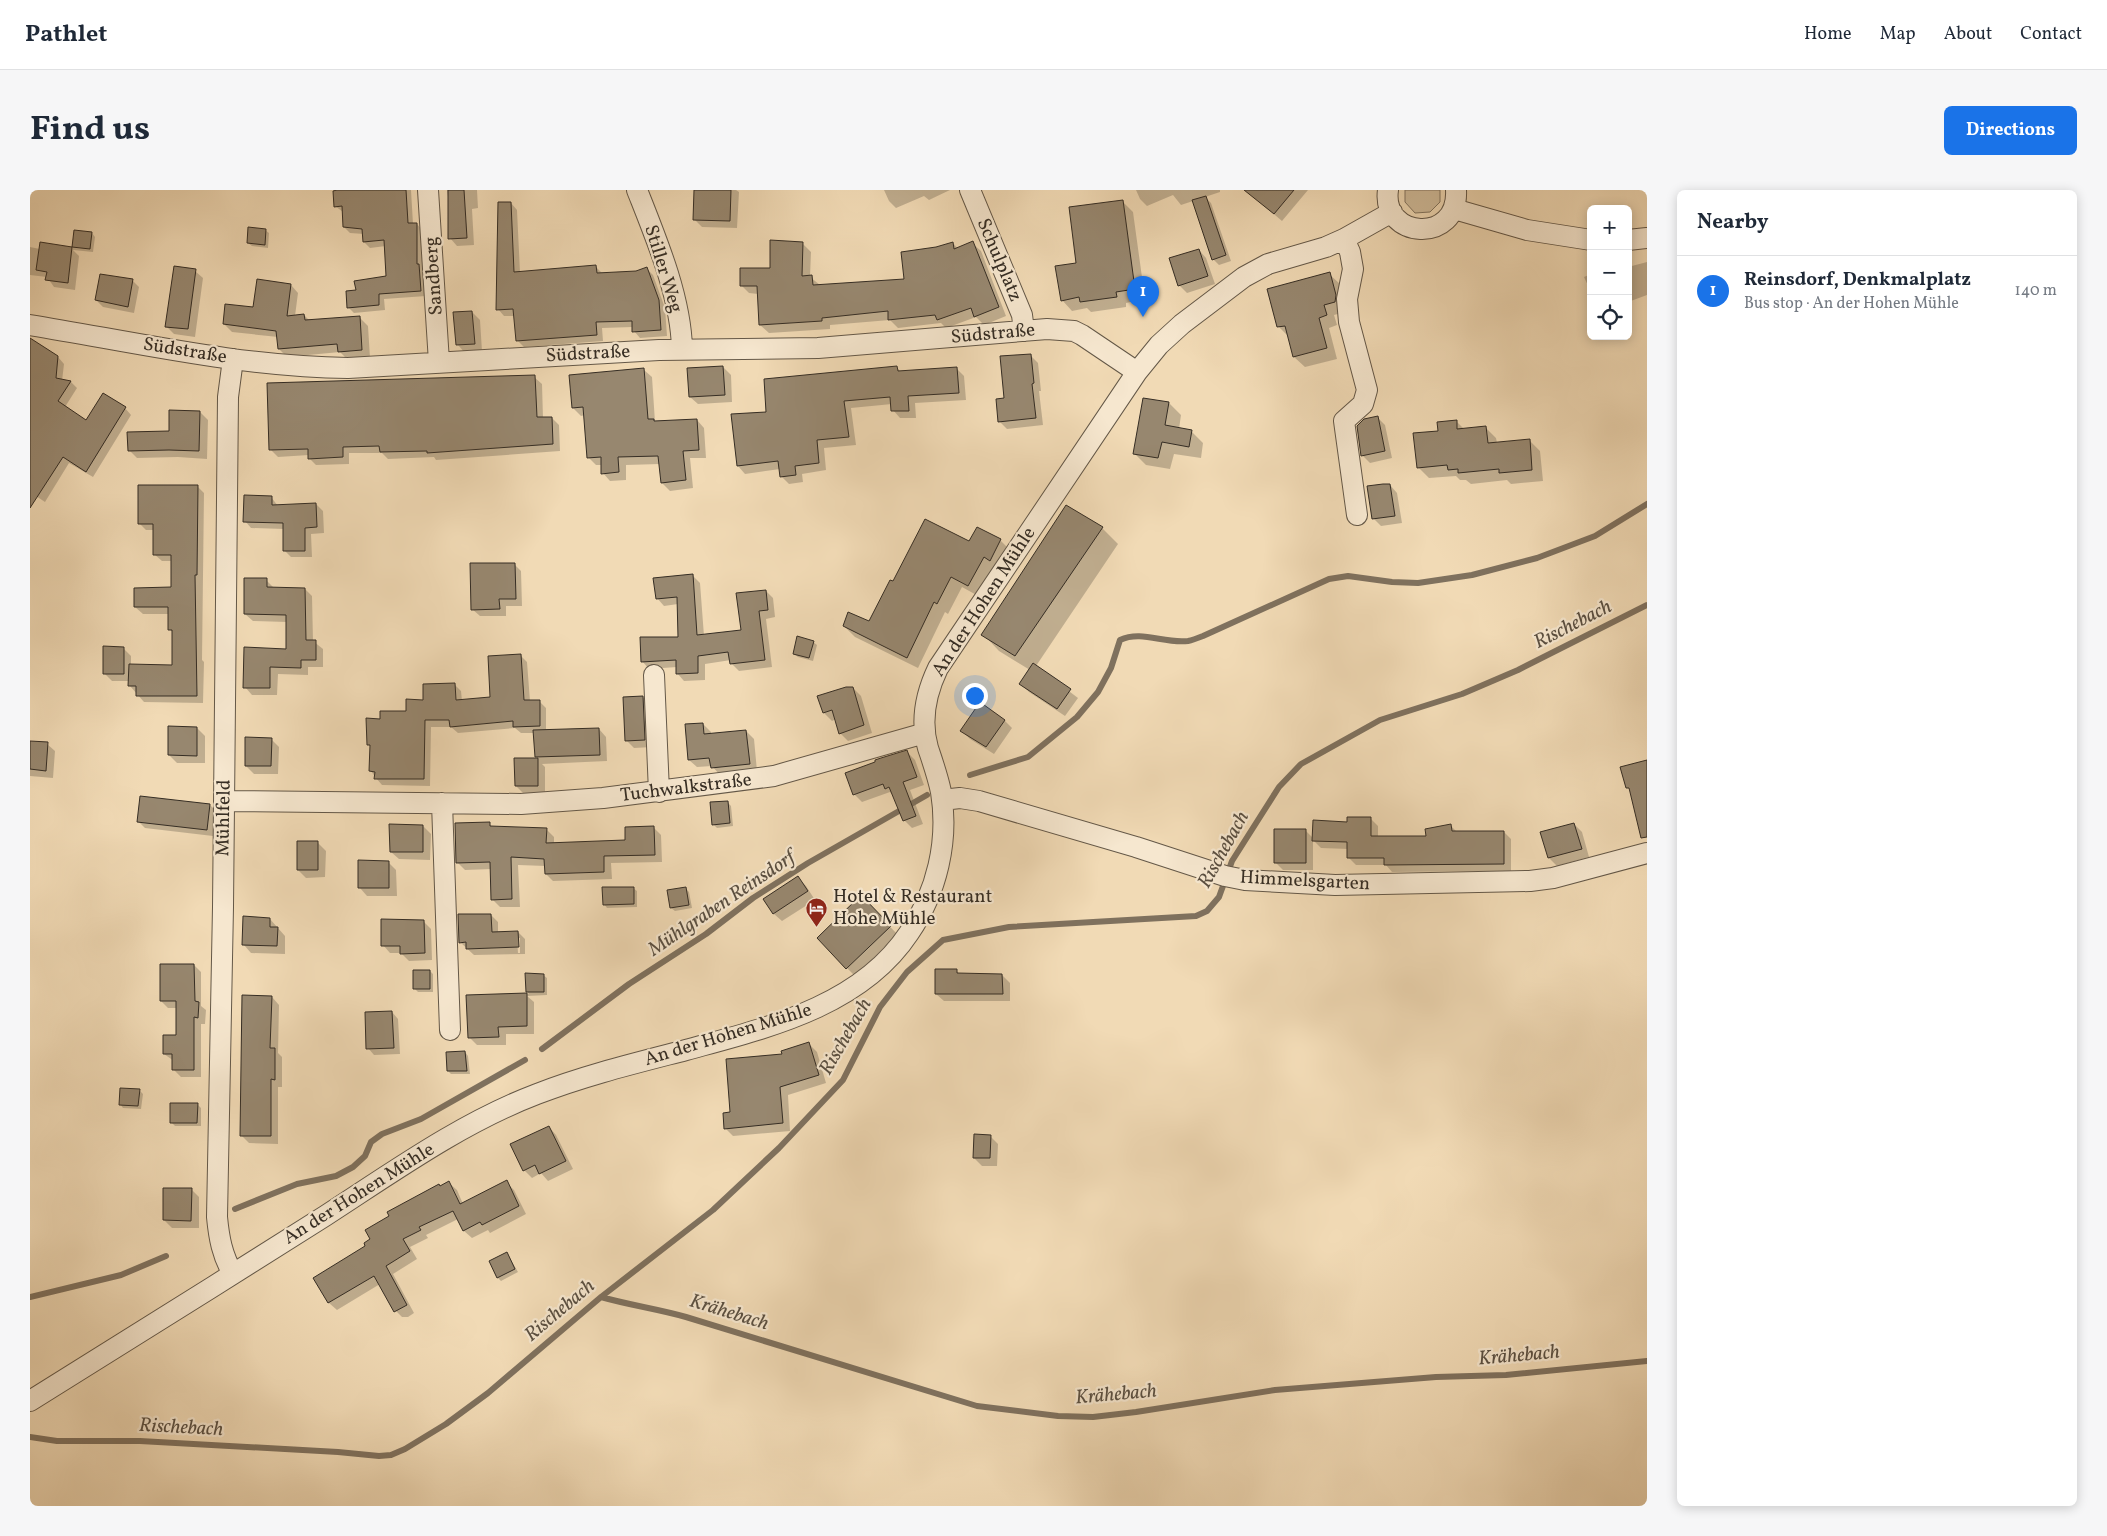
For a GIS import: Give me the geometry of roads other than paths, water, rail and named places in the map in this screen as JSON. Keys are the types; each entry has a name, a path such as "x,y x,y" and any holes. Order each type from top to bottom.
{"street":[{"name":"Sandberg","path":"428,190 439,362"},
{"name":"Stiller Weg","path":"637,190 669,277 682,338 682,349"},
{"name":"Schulplatz","path":"970,190 1022,314 1024,331"},
{"path":"1388,190 1388,199 1392,212 1405,225 1424,230 1442,224 1455,199 1527,230 1587,239"},
{"name":"An der Hohen Mühle","path":"30,1401 425,1152 507,1106 587,1076 788,1020 826,1003 855,986 880,967 901,945 926,905 941,855 944,821 942,800 925,733 926,700 938,668 1137,372 1159,345 1182,324 1244,277 1268,264 1326,247 1392,212"},
{"path":"1632,240 1647,238"},
{"path":"1344,239 1350,252 1353,268 1347,299 1349,322 1367,390 1363,404 1344,421 1357,515"},
{"name":"Südstraße","path":"30,325 233,359 332,368 682,349 818,348 1024,331 1074,331 1137,372"},
{"name":"Mühlfeld","path":"233,359 228,397 217,1217 219,1239 224,1259 233,1274"},
{"path":"654,676 659,792"},
{"name":"Tuchwalkstraße","path":"224,801 563,802 659,792 774,776 925,733"},
{"name":"Himmelsgarten","path":"942,800 960,798 979,800 1136,847 1205,870 1245,880 1335,885 1530,881 1553,878 1647,853"},
{"path":"442,803 450,1030"}],"waterway":[{"name":"Mühlgraben Reinsdorf","path":"970,775 1028,757 1077,717 1098,692 1111,668 1120,640 1137,636 1170,641 1192,640 1329,579 1348,576 1392,582 1418,583 1472,575 1537,558 1595,536 1647,504"},
{"name":"Rischebach","path":"30,1437 57,1441 140,1441 379,1456 391,1455 405,1449 446,1424 488,1393 601,1297 713,1210 779,1148 843,1080 880,1007 907,972 943,940 1009,927 1196,916 1207,911 1219,897 1232,861 1279,787 1301,764 1380,720 1462,694 1518,670 1647,605"},
{"name":"Mühlgraben Reinsdorf","path":"542,1049 629,984 706,934 753,898 808,863 927,795"},
{"name":"Mühlgraben Reinsdorf","path":"235,1209 297,1184 336,1176 353,1167 365,1156 371,1142 382,1134 421,1119 525,1060"},
{"name":"Mühlgraben Reinsdorf","path":"30,1297 121,1275 166,1256"},
{"name":"Krähebach","path":"601,1297 686,1317 977,1406 1058,1416 1093,1417 1136,1412 1275,1390 1436,1377 1506,1375 1647,1361"}],"place":[{"name":"Reinsdorf, Denkmalplatz","path":"1143,317"},
{"name":"Hotel & Restaurant Hohe Mühle","path":"817,927"}]}
